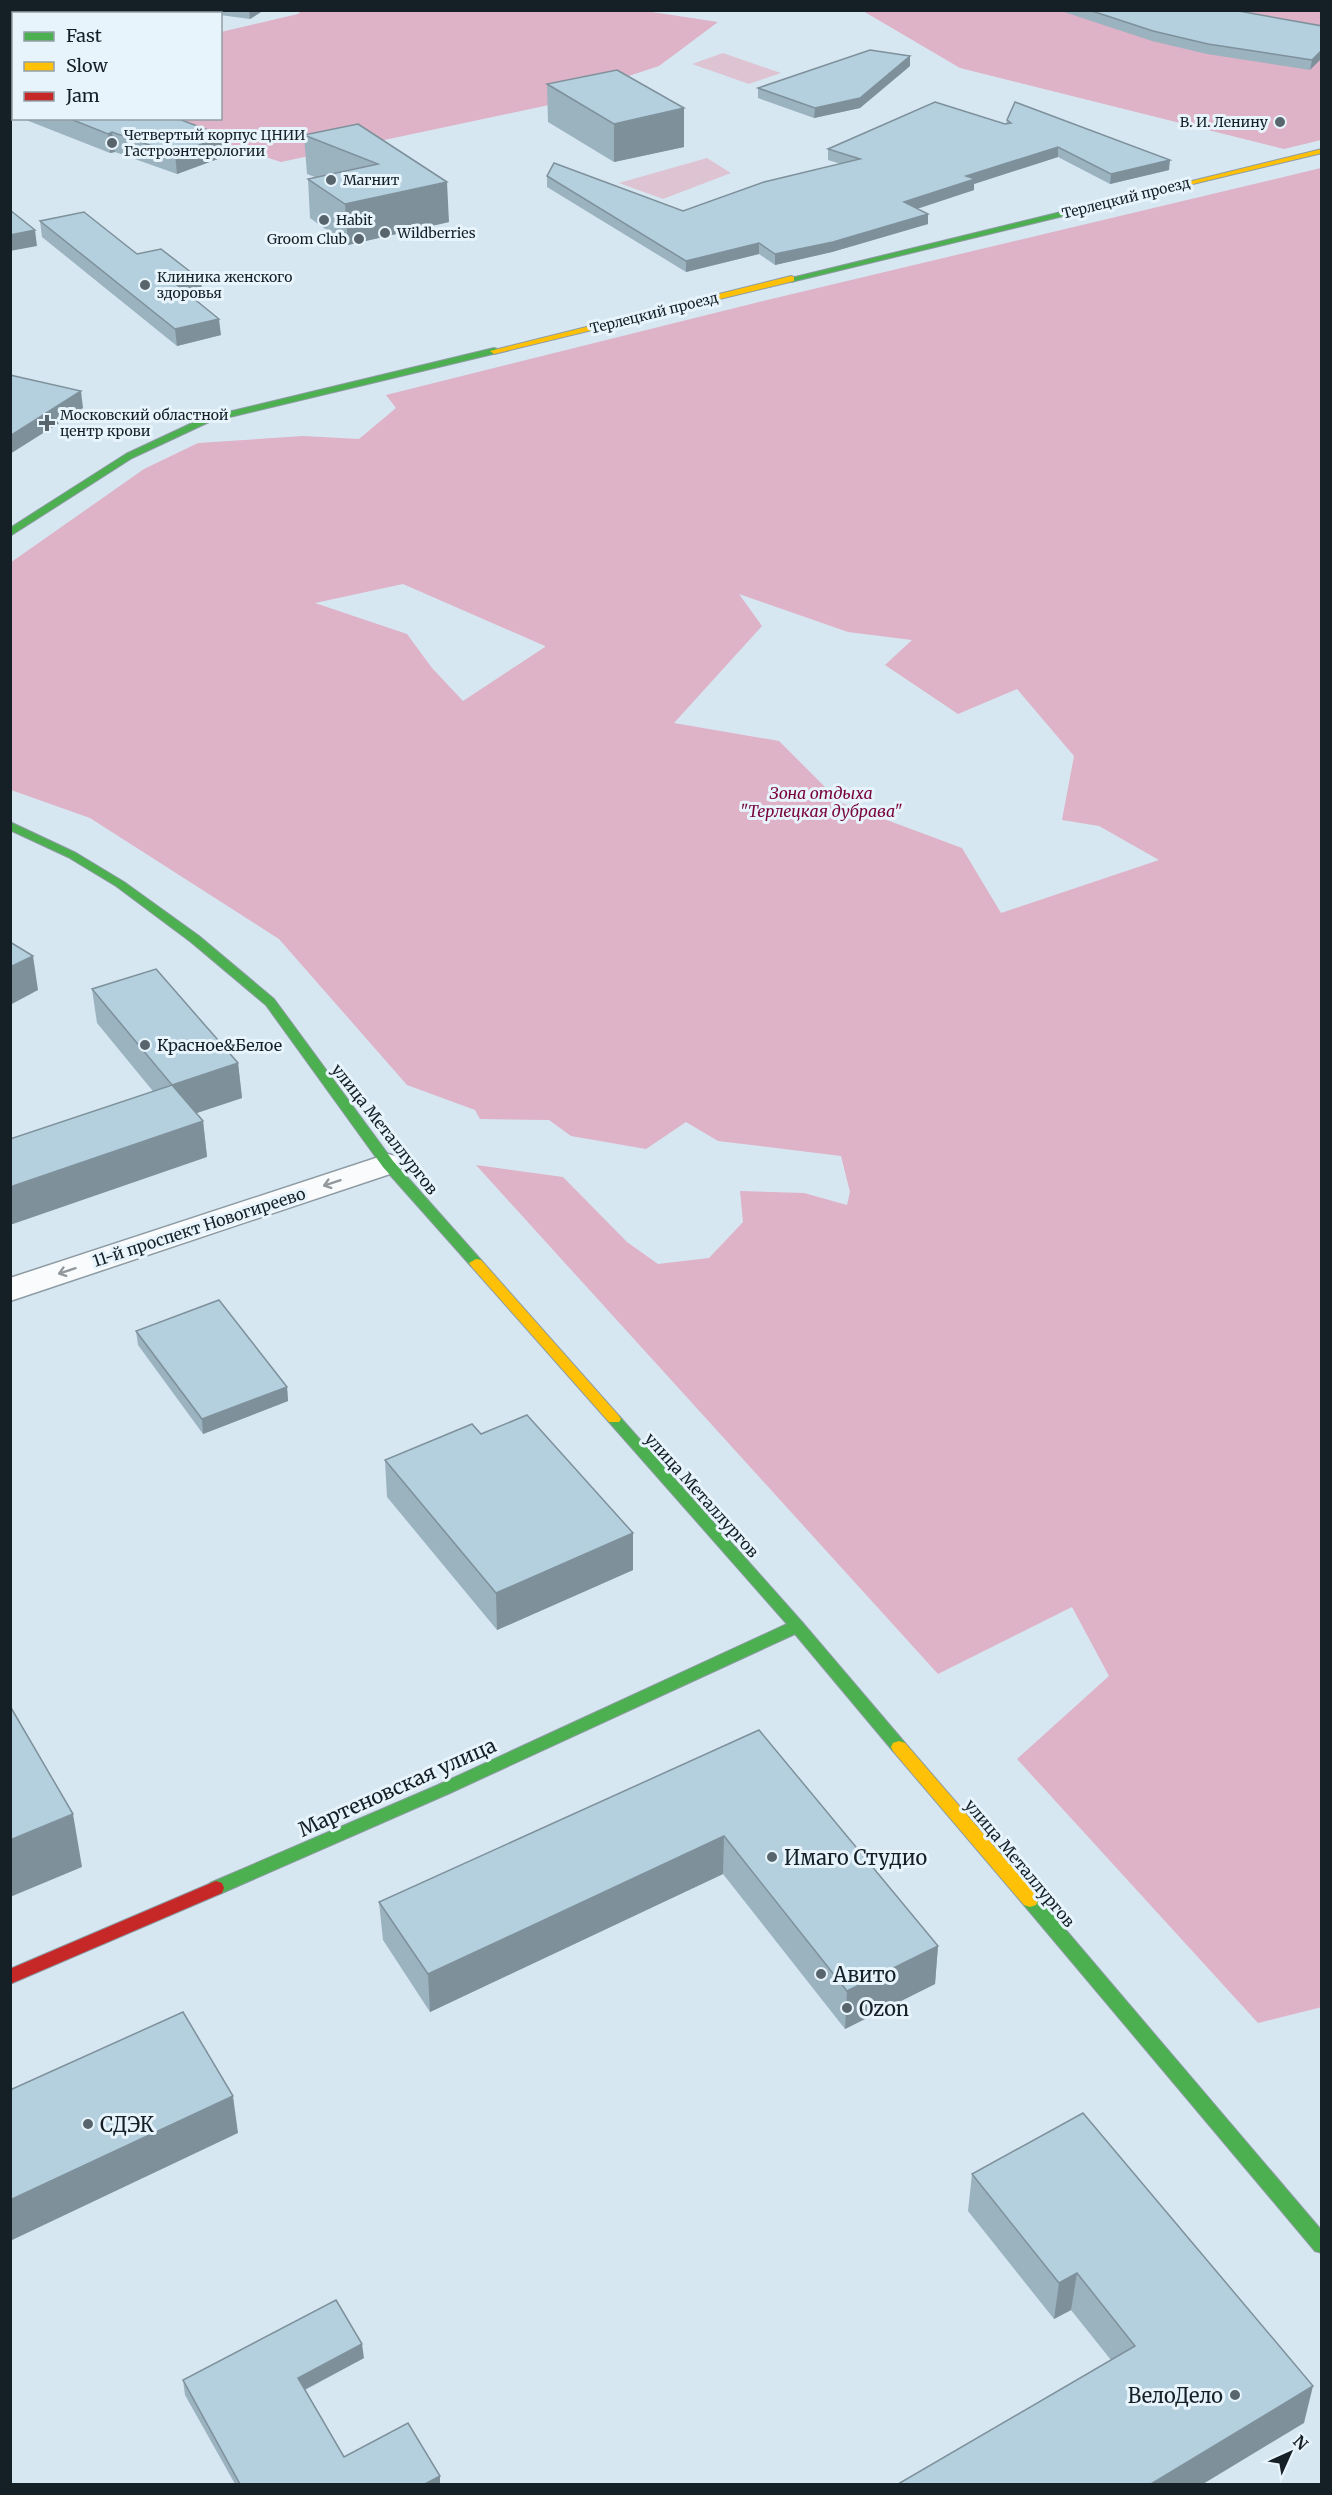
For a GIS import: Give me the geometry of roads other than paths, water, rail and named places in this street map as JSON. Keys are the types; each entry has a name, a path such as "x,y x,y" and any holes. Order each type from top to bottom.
{"street":[{"name":"Терлецкий проезд","path":"10,533 120,458 172,432 206,420 1322,151"},
{"name":"улица Металлургов","path":"10,825 72,855 120,884 195,939 270,1002 388,1164 797,1626 1322,2245"},
{"name":"11-й проспект Новогиреево","path":"10,1290 388,1164"},
{"name":"Мартеновская улица","path":"10,1977 444,1789 797,1626"}],"place":[{"name":"В. И. Ленину","path":"1280,122"},
{"name":"Четвертый корпус ЦНИИ Гастроэнтерологии","path":"112,143"},
{"name":"Магнит","path":"331,180"},
{"name":"Habit","path":"324,220"},
{"name":"Wildberries","path":"385,233"},
{"name":"Groom Club","path":"359,239"},
{"name":"Клиника женского здоровья","path":"145,285"},
{"name":"Московский областной центр крови","path":"47,423"},
{"name":"Красное&Белое","path":"145,1045"},
{"name":"Имаго Студио","path":"772,1857"},
{"name":"Авито","path":"821,1974"},
{"name":"Ozon","path":"847,2008"},
{"name":"СДЭК","path":"88,2124"},
{"name":"ВелоДело","path":"1235,2395"}],"park label":[{"name":"Зона отдыха \"Терлецкая дубрава\"","path":"821,802"}]}
